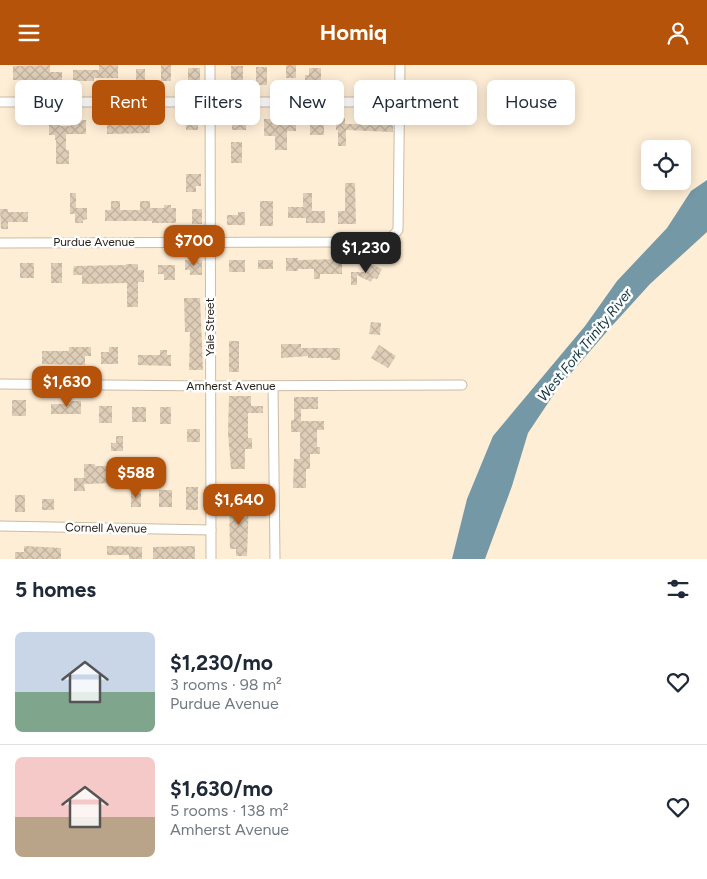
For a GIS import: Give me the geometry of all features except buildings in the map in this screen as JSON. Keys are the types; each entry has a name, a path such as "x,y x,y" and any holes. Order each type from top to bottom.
{"street":[{"name":"Yale Street","path":"210,65 210,80"},
{"path":"400,65 400,80"},
{"path":"0,101 175,101"},
{"path":"260,101 354,102"},
{"name":"Yale Street","path":"210,125 211,559"},
{"name":"Purdue Avenue","path":"0,243 385,240 392,238 398,230 400,125"},
{"name":"Amherst Avenue","path":"0,384 211,386 462,385"},
{"path":"273,386 275,559"},
{"name":"Cornell Avenue","path":"0,526 211,530"}],"water":[{"name":"West Fork Trinity River","path":"707,180 707,232 650,284 558,388 528,433 512,486 485,559 452,559 467,499 493,436 585,326 617,281 667,228 691,191"}]}
